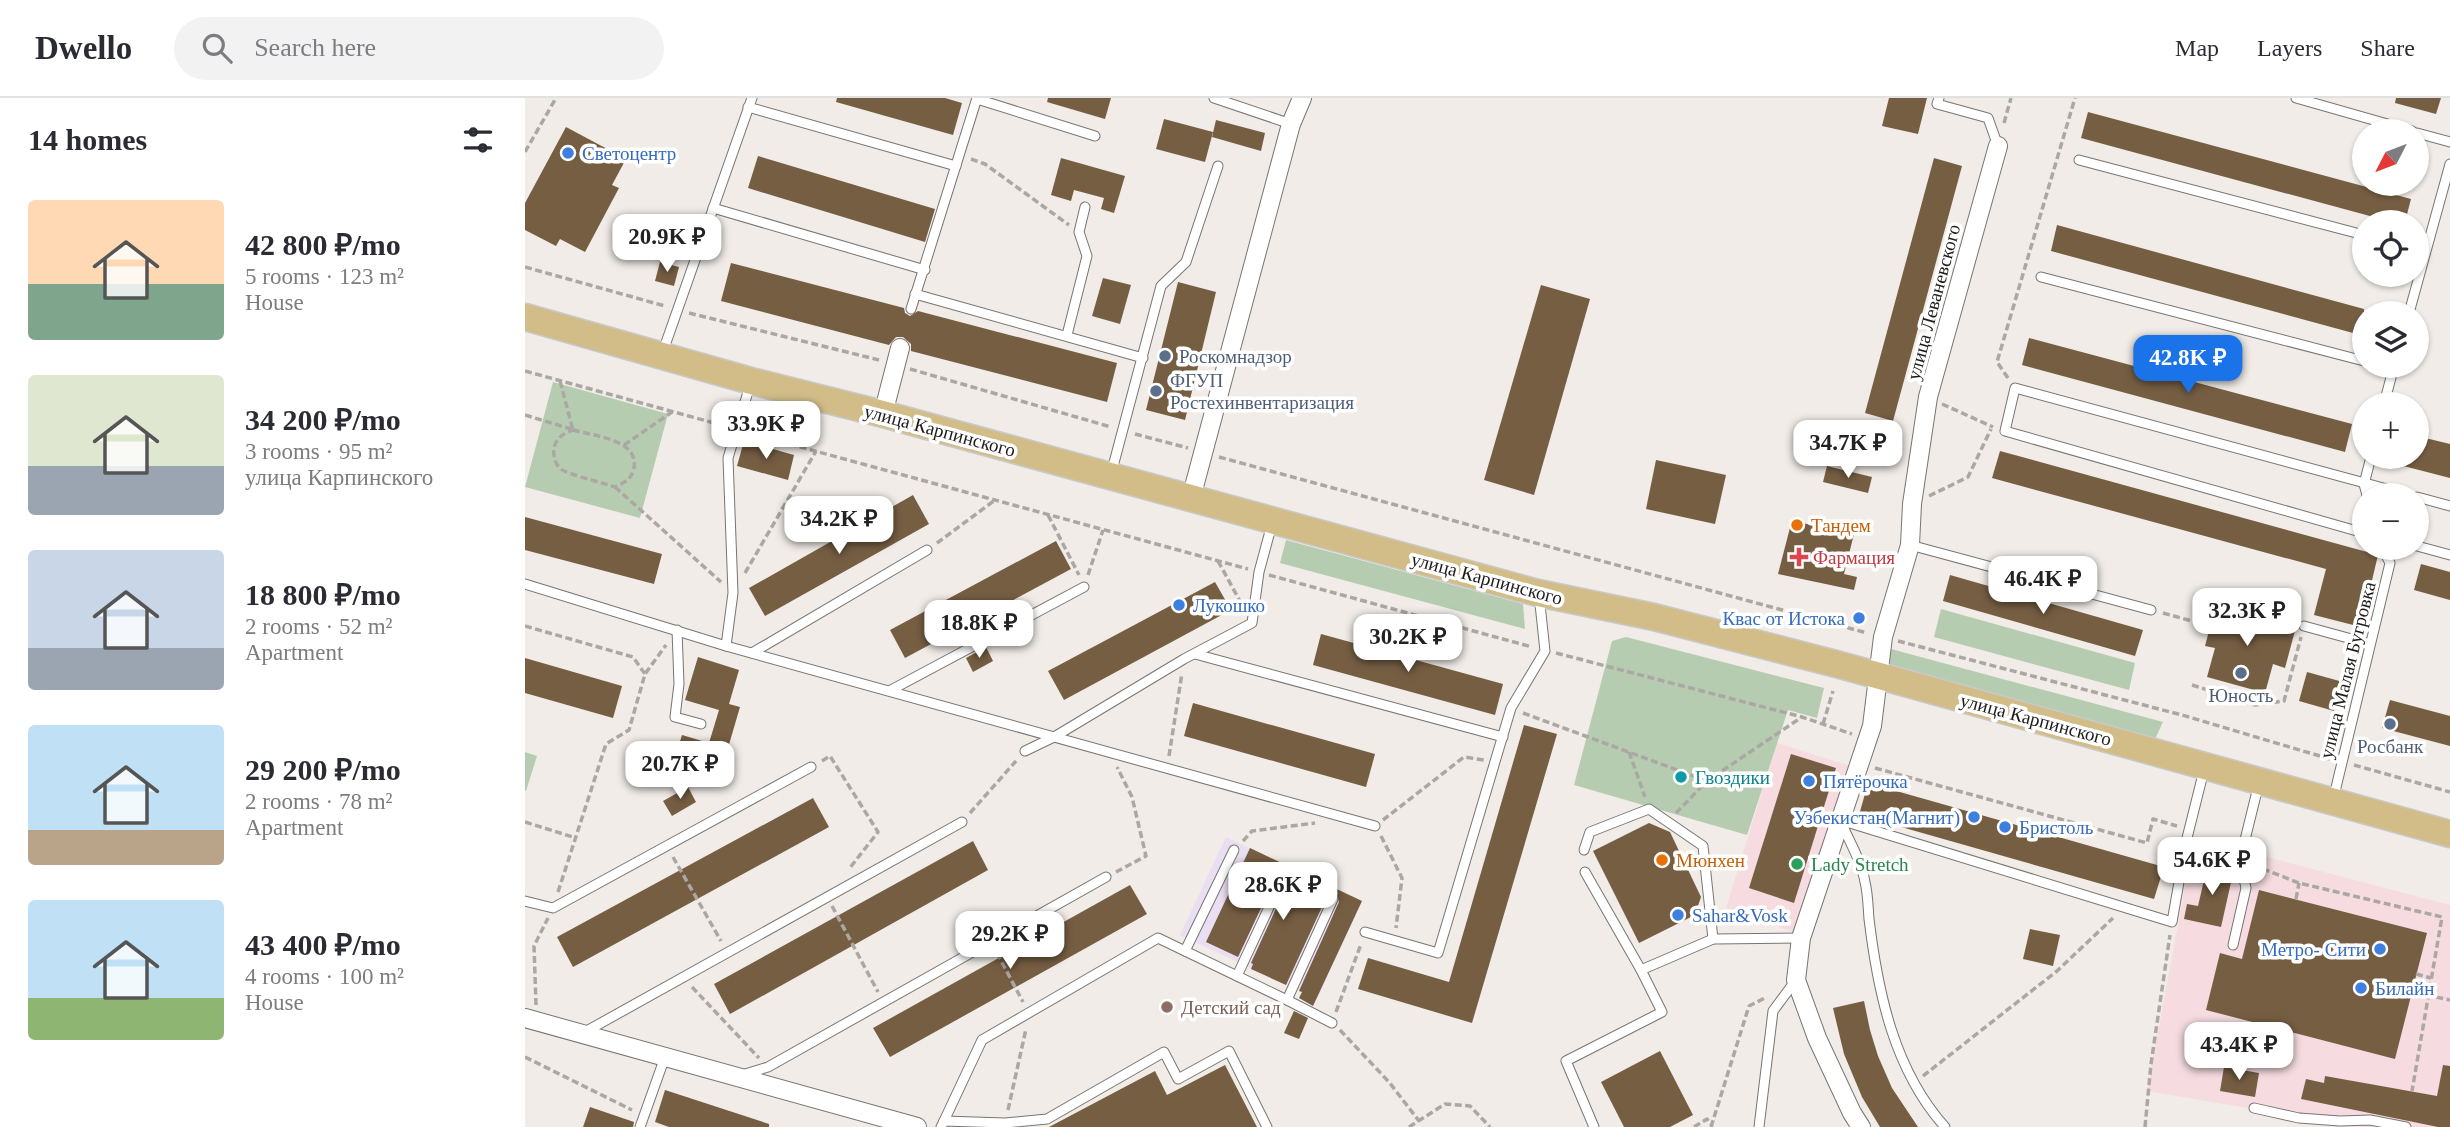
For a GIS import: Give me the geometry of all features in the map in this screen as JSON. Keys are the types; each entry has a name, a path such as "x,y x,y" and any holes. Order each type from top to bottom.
{"main road":[{"name":"улица Карпинского","path":"525,317 751,381 883,414 1538,593 1654,617 1877,675 2450,834"}],"street":[{"path":"1191,498 1291,124 1302,98"},
{"name":"улица Леваневского","path":"1796,980 1801,938 1872,726 1884,637 1910,545 1912,504 1929,397 1998,146"},
{"path":"883,414 898,356"},
{"path":"1796,980 1817,1038 1861,1127"},
{"path":"531,1019 917,1127"}],"lane":[{"path":"1214,98 1291,124"},
{"path":"1939,98 1937,104 1988,118 1998,146"},
{"path":"2296,98 2369,119"},
{"path":"911,309 977,99 1095,136"},
{"path":"662,354 750,103 956,166"},
{"path":"2429,136 2450,142"},
{"path":"2080,160 2352,232"},
{"path":"2429,226 2450,164"},
{"path":"1111,476 1161,286 1186,262 1218,166"},
{"path":"1067,335 1087,256 1079,232 1085,207"},
{"path":"713,208 925,270"},
{"path":"2041,277 2352,358"},
{"path":"915,294 1143,358"},
{"path":"726,646 733,593 729,458 751,381"},
{"path":"2352,530 2005,431 2015,388 2360,483"},
{"path":"2429,500 2450,506"},
{"path":"1025,751 1252,623 1259,572 1273,520"},
{"path":"1910,545 2151,610"},
{"path":"2429,549 2450,555"},
{"path":"752,653 927,550"},
{"name":"улица Малая Бугровка","path":"2333,802 2391,563 2389,560"},
{"path":"525,584 726,646 1375,826"},
{"path":"891,690 1084,587"},
{"path":"1365,932 1438,953 1511,708 1545,650 1538,593"},
{"path":"2304,626 2370,644"},
{"path":"677,630 679,684 675,717 701,724"},
{"path":"1195,654 1503,737"},
{"path":"1840,820 2172,922 2186,842 2204,766"},
{"path":"525,901 553,908 811,768"},
{"path":"2233,945 2246,888 2240,860 2260,781"},
{"path":"1584,850 1590,832 1649,809 1667,821 1703,846 1713,939"},
{"path":"1840,820 1865,879 1869,920 1884,1003 1897,1050 1913,1084 1945,1127"},
{"path":"581,1033 962,822"},
{"path":"1185,951 1234,850"},
{"path":"1585,872 1662,1012 1566,1061 1594,1127"},
{"path":"1237,976 1285,873"},
{"path":"736,1077 768,1068 1106,877"},
{"path":"1287,1000 1333,899"},
{"path":"1267,1127 1229,1051 1178,1079 1164,1052 1049,1123 942,1124 982,1041 1158,938 1332,1023"},
{"path":"1641,970 1713,939 1801,938"},
{"path":"1759,1127 1773,1012 1796,980"},
{"path":"640,1127 665,1057"},
{"path":"2254,1108 2299,1122 2369,1119 2406,1127"}],"path":[{"path":"525,152 556,98"},
{"path":"2015,388 1997,362 2075,98"},
{"path":"960,154 985,164 1079,232"},
{"path":"525,267 677,310 898,356 1123,430 1203,453 2182,715 2450,792"},
{"path":"525,371 1545,650 1802,717 1868,739"},
{"path":"560,381 573,430"},
{"path":"1929,397 2005,431"},
{"path":"624,445 673,412"},
{"path":"525,415 624,445 631,452 635,463 633,473 626,482 615,487"},
{"path":"1912,504 1968,477 1992,427"},
{"path":"573,430 563,433 553,450 554,460 561,469 615,487 733,593 816,451"},
{"path":"927,550 995,500"},
{"path":"1048,515 1084,587"},
{"path":"1084,587 1103,530"},
{"path":"1219,561 1252,623"},
{"path":"2151,610 2199,623"},
{"path":"525,626 633,657 645,674"},
{"path":"2192,685 2255,705 2284,702 2304,626"},
{"path":"531,1019 534,946 553,908 606,744 629,730 645,674 677,630"},
{"path":"1167,768 1184,659"},
{"path":"1823,724 1833,691"},
{"path":"1511,708 1707,781"},
{"path":"1667,821 1707,781 1802,717"},
{"path":"962,822 1025,751"},
{"path":"1106,877 1146,856 1132,797 1109,752"},
{"path":"1629,752 1649,809"},
{"path":"1395,940 1402,878 1375,826 1464,757 1496,761"},
{"path":"1860,764 2147,843 2153,819 2189,830"},
{"path":"1234,850 1252,831 1351,819"},
{"path":"525,822 576,838"},
{"path":"2186,842 2299,883 2442,917 2411,1091"},
{"path":"666,846 728,953"},
{"path":"2296,899 2299,883"},
{"path":"1913,1084 2057,971 2124,907"},
{"path":"2145,1127 2151,1064 2172,922"},
{"path":"1365,932 1332,1023 1389,1082 1419,1121"},
{"path":"991,942 1029,1013 1005,1123"},
{"path":"2416,974 2431,978"},
{"path":"684,978 768,1068"},
{"path":"1711,1125 1749,1006 1796,980"},
{"path":"2427,995 2450,1000"},
{"path":"525,1057 644,1115"},
{"path":"1409,1127 1444,1104 1470,1106 1490,1127"},
{"path":"1694,1127 1707,1119 1711,1125"}],"shaded area":[{"path":"1777,743 1866,771 1808,937 1726,908"},
{"path":"1226,837 1362,901 1317,999 1180,935"},
{"path":"2194,838 2450,905 2450,1127 2358,1127 2147,1091"}],"green space":[{"path":"553,382 668,414 640,518 525,487"},
{"path":"1286,540 1523,604 1525,629 1280,563"},
{"path":"1941,609 2135,663 2129,690 1934,637"},
{"path":"1626,637 1824,688 1817,718 1788,710 1747,835 1574,785 1612,641"},
{"path":"1891,649 2163,722 2155,739 1888,666"},
{"path":"525,752 537,756 526,791 525,791"}],"building":[{"path":"837,98 945,98 962,103 953,135 836,102"},
{"path":"1048,98 1111,98 1105,119 1047,102"},
{"path":"1889,98 1927,98 1918,134 1882,126"},
{"path":"2396,98 2441,98 2436,114 2395,103"},
{"path":"2088,112 2352,183 2352,196 2400,196 2411,199 2408,210 2352,211 2081,138"},
{"path":"1164,119 1213,132 1205,162 1156,149"},
{"path":"1216,120 1265,133 1261,151 1212,137"},
{"path":"566,127 626,159 612,185 619,188 585,252 560,239 556,246 525,230 525,203"},
{"path":"758,156 935,209 925,242 748,188"},
{"path":"1061,158 1125,176 1114,213 1101,209 1104,198 1074,190 1071,201 1051,195"},
{"path":"1934,158 1962,166 1893,421 1865,413"},
{"path":"2057,225 2352,306 2352,333 2051,251"},
{"path":"660,262 679,267 674,286 655,281"},
{"path":"731,263 904,308 905,313 910,316 918,311 1117,363 1107,402 911,351 911,344 903,337 896,337 889,345 721,301"},
{"path":"1103,278 1131,285 1120,324 1092,316"},
{"path":"1178,282 1216,292 1185,420 1146,410"},
{"path":"1541,285 1590,299 1534,495 1484,480"},
{"path":"2029,338 2352,424 2345,452 2022,365"},
{"path":"2429,439 2450,444 2450,478 2415,469 2429,469"},
{"path":"744,441 794,455 788,480 737,466"},
{"path":"2000,451 2352,548 2352,560 2377,560 2361,627 2314,615 2326,569 1992,478"},
{"path":"1656,460 1726,475 1715,524 1646,509"},
{"path":"1827,466 1872,477 1868,493 1823,482"},
{"path":"913,495 929,524 765,616 749,588"},
{"path":"525,517 662,554 654,584 525,550"},
{"path":"1792,520 1822,528 1823,522 1855,530 1844,574 1857,577 1854,590 1778,574"},
{"path":"1056,541 1071,569 905,658 890,630"},
{"path":"2421,564 2450,572 2450,600 2414,590"},
{"path":"1950,575 2143,630 2135,656 1943,601"},
{"path":"1215,582 1231,610 1064,700 1048,671"},
{"path":"2216,605 2296,627 2285,668 2273,664 2265,693 2207,677 2215,648 2205,646"},
{"path":"1321,634 1503,684 1495,715 1313,665"},
{"path":"986,647 993,661 973,672 966,658"},
{"path":"698,657 739,670 729,704 740,707 723,765 677,751 682,735 709,743 719,710 685,700"},
{"path":"525,658 622,686 613,718 525,693"},
{"path":"2307,672 2343,682 2334,711 2299,701"},
{"path":"2390,700 2450,716 2450,746 2382,728"},
{"path":"1193,703 1375,754 1366,787 1184,736"},
{"path":"1524,725 1557,734 1472,1023 1358,989 1368,958 1449,982"},
{"path":"1791,754 1836,768 1794,903 1749,888"},
{"path":"1868,783 2164,867 2154,899 1859,815"},
{"path":"688,787 696,802 672,816 663,801"},
{"path":"813,798 829,827 573,967 557,937"},
{"path":"1649,823 1670,832 1701,897 1695,915 1639,943 1593,851"},
{"path":"973,841 988,870 730,1014 714,984"},
{"path":"1250,848 1362,901 1313,1006 1299,998 1302,992 1299,991 1339,902 1336,893 1332,892 1327,896 1286,985 1251,969 1251,963 1291,876 1289,867 1284,866 1279,870 1238,957 1206,942"},
{"path":"2208,863 2234,869 2221,927 2184,919 2187,904 2198,906"},
{"path":"1130,885 1147,914 890,1057 873,1028"},
{"path":"2259,890 2427,933 2395,1059 2206,1010 2220,953 2242,959"},
{"path":"2030,929 2060,935 2053,966 2023,959"},
{"path":"1864,1001 1878,1056 1892,1088 1918,1127 1880,1127 1862,1097 1844,1054 1833,1008"},
{"path":"1294,1011 1308,1018 1299,1039 1284,1033"},
{"path":"1660,1051 1693,1115 1670,1127 1624,1127 1601,1082"},
{"path":"1225,1065 1257,1127 1049,1127 1155,1071 1167,1095"},
{"path":"2443,1065 2450,1066 2450,1127 2438,1127 2301,1099 2306,1079 2324,1083 2325,1076 2437,1096"},
{"path":"2224,1067 2259,1073 2255,1097 2220,1091"},
{"path":"665,1090 769,1124 769,1127 669,1127 655,1122"},
{"path":"590,1107 634,1122 633,1127 583,1127"}],"place":[{"name":"Светоцентр","path":"568,153"},
{"name":"Роскомнадзор","path":"1165,356"},
{"name":"ФГУП Ростехинвентаризация","path":"1156,391"},
{"name":"Тандем","path":"1797,525"},
{"name":"Фармация","path":"1799,557"},
{"name":"Лукошко","path":"1179,605"},
{"name":"Квас от Истока","path":"1859,618"},
{"name":"Юность","path":"2241,673"},
{"name":"Росбанк","path":"2390,724"},
{"name":"Гвоздики","path":"1681,777"},
{"name":"Пятёрочка","path":"1809,781"},
{"name":"Узбекистан(Магнит)","path":"1974,817"},
{"name":"Бристоль","path":"2005,827"},
{"name":"Мюнхен","path":"1662,860"},
{"name":"Lady Stretch","path":"1797,864"},
{"name":"Sahar&Vosk","path":"1678,915"},
{"name":"Метро- Сити","path":"2380,949"},
{"name":"Билайн","path":"2361,988"},
{"name":"Детский сад","path":"1167,1007"}]}
